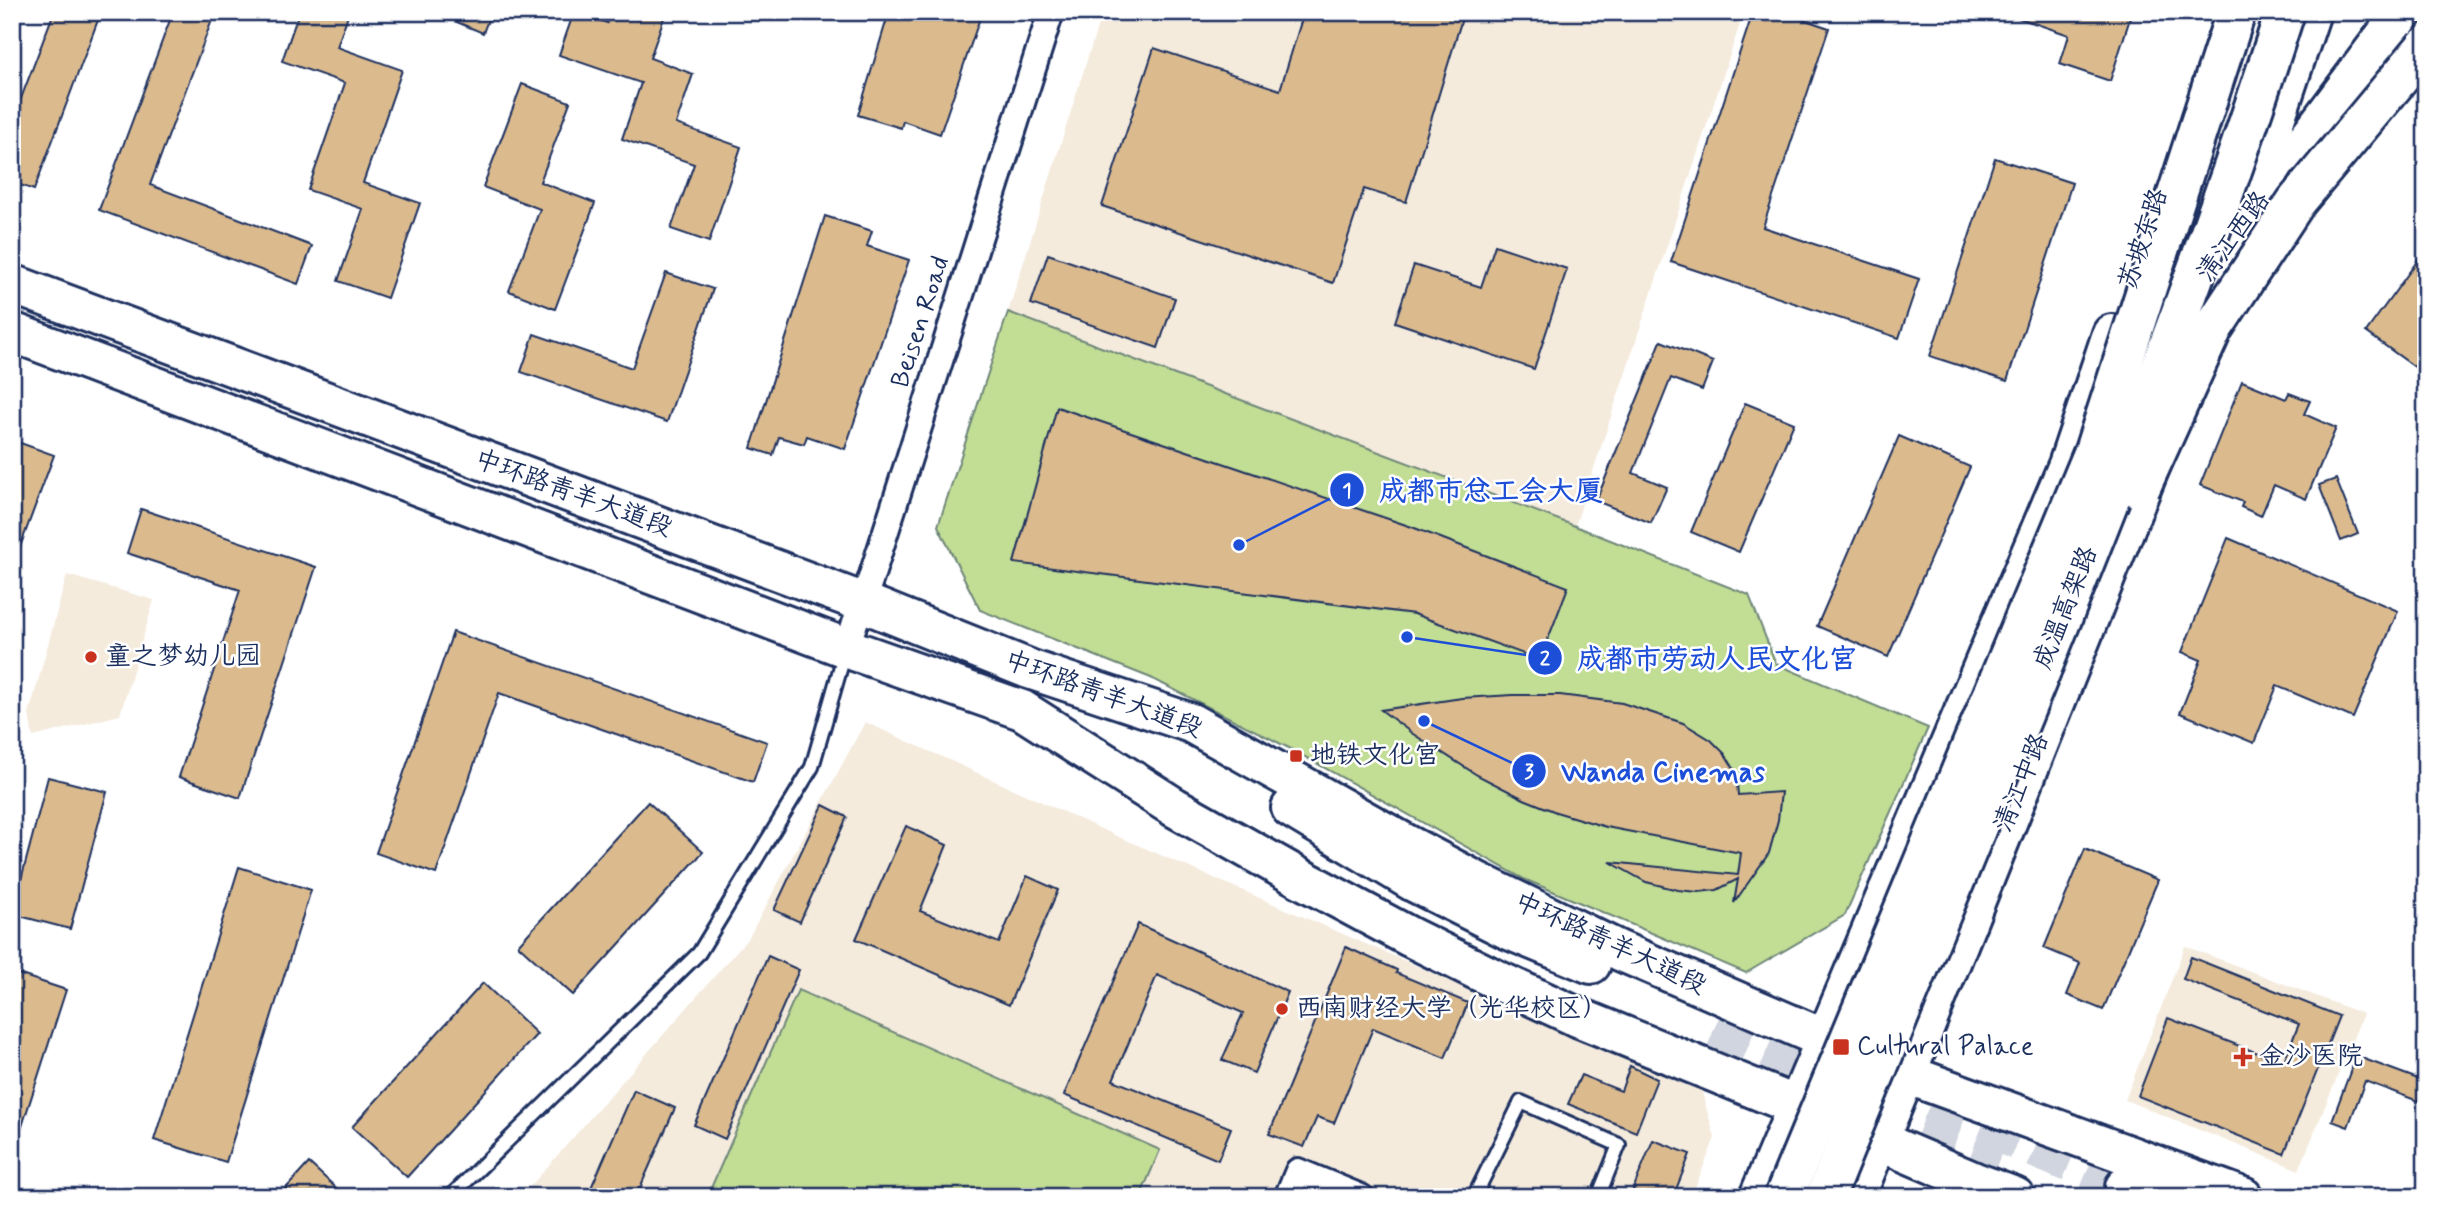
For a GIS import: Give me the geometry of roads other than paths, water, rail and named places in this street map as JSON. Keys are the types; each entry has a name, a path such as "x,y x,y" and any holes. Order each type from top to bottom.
{"main road":[{"name":"苏坡东路","path":"2068,464 2149,228 2216,12"},
{"name":"成温高架路","path":"1784,1197 2094,450 2236,12"},
{"name":"成温高架路","path":"1825,1197 2116,485 2245,138 2285,12"},
{"path":"2190,369 2240,230 2311,12"},
{"name":"清江西路","path":"2068,464 2403,12"},
{"name":"清江西路","path":"2190,369 2264,242 2304,183 2426,28"},
{"path":"2029,697 2108,564 2213,328 2296,202 2426,46"},
{"name":"中环路青羊大道段","path":"12,284 863,602 1029,669 1191,723 1476,881 1620,951 1906,1074 2244,1197"},
{"name":"中环路青羊大道段","path":"12,332 846,648 1022,710 1174,807 1410,937 1574,1016 2015,1197"},
{"name":"清江中路","path":"1855,1197 2190,369"},
{"path":"1759,1197 2068,464"},
{"path":"1022,710 1139,762 1370,892 1502,958 1714,1029 1613,974 1509,930 1412,881 1305,817 1071,687 1029,669"}],"street":[{"name":"Beisen Road","path":"846,648 1051,12"},
{"path":"1287,1197 1298,1171 1361,1197"}],"lane":[{"path":"450,1197 699,953 812,767 846,648"},
{"path":"1474,1197 1521,1102 1619,1145 1598,1197"}],"tunnel":[{"path":"1720,1015 2125,1187"},
{"path":"1709,1042 1998,1162"}],"place":[{"name":"成都市总工会大厦","path":"1239,545"},
{"name":"成都市劳动人民文化宫","path":"1407,637"},
{"name":"童之梦幼儿园","path":"91,657"},
{"name":"Wanda Cinemas","path":"1424,721"},
{"name":"地铁文化宫","path":"1296,756"},
{"name":"西南财经大学（光华校区）","path":"1282,1009"},
{"name":"Cultural Palace","path":"1841,1047"},
{"name":"金沙医院","path":"2243,1057"}]}
